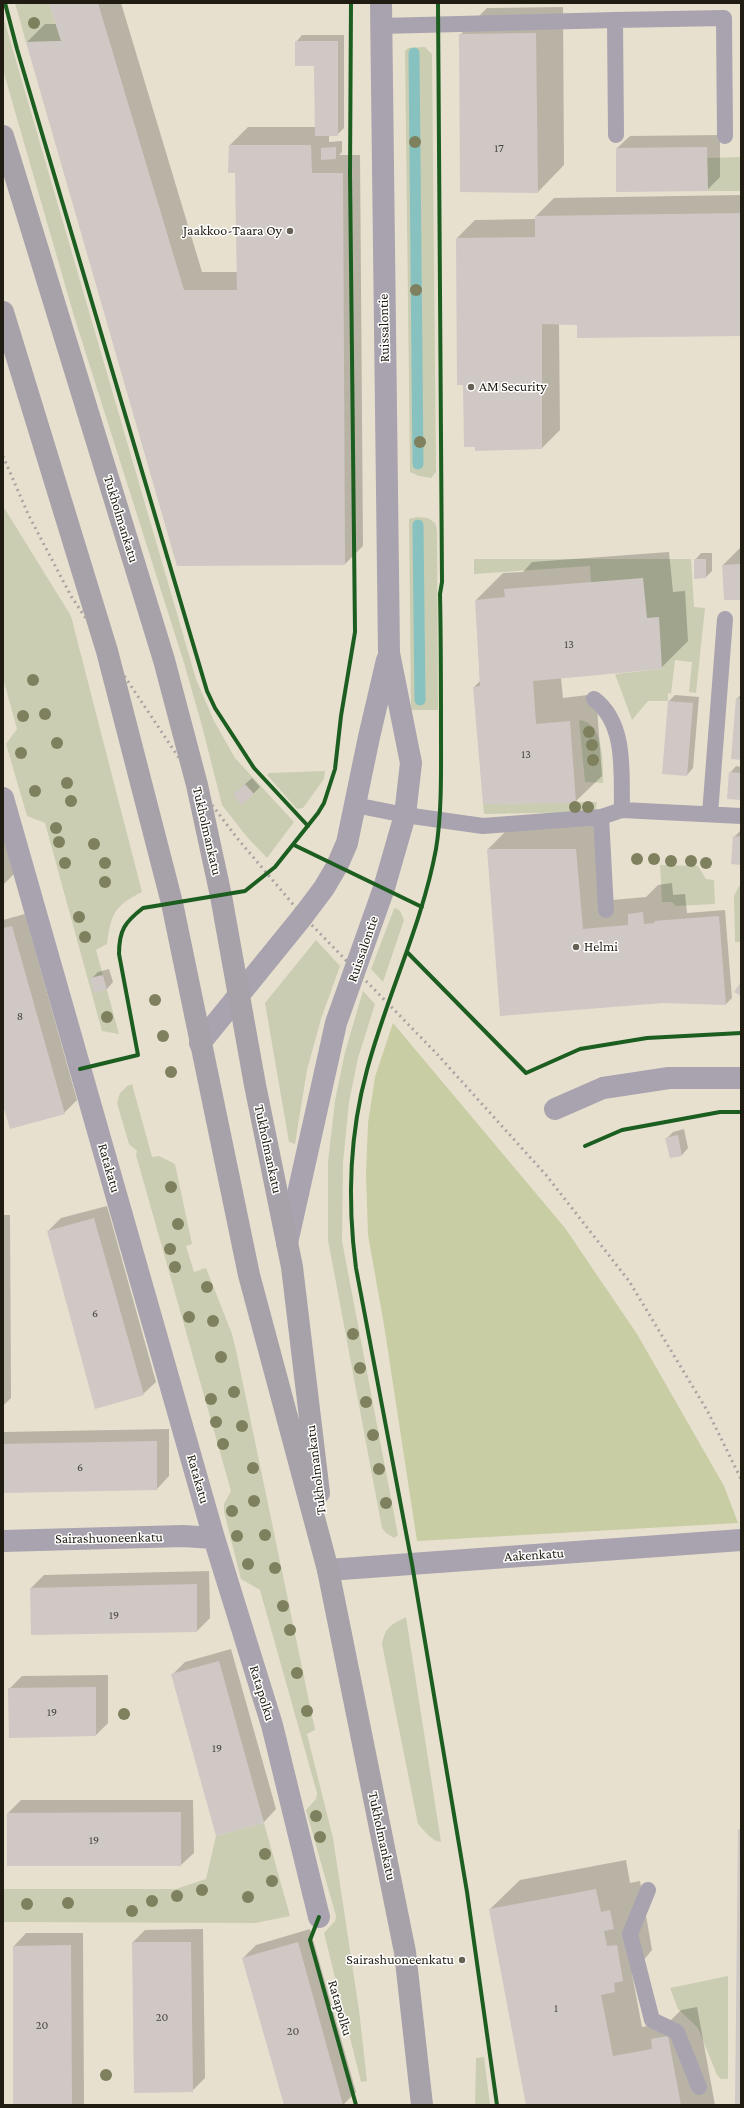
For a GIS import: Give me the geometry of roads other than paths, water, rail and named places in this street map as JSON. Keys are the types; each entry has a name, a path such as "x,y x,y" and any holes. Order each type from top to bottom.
{"main road":[{"name":"Tukholmankatu","path":"3,136 164,660 200,799 221,896 292,1267 328,1570"},
{"name":"Tukholmankatu","path":"3,312 108,651 172,903 249,1275 328,1570 405,1952 422,2105"}],"street":[{"name":"Ruissalontie","path":"287,1244 336,1023 384,888 405,815 410,763 389,653 381,3"},
{"name":"Ruissalontie","path":"200,1043 324,888 347,843 369,737 389,653"},
{"name":"Ratakatu","path":"3,798 214,1538"},
{"path":"555,1109 603,1088 669,1078 741,1078"},
{"name":"Sairashuoneenkatu","path":"3,1541 183,1536 214,1538"},
{"name":"Ratapolku","path":"214,1538 272,1725 319,1917"},
{"name":"Aakenkatu","path":"328,1570 741,1540"}],"lane":[{"path":"381,26 724,18 725,136"},
{"path":"615,20 616,135"},
{"path":"710,814 725,619"},
{"path":"594,699 602,705 612,719 620,748 622,810"},
{"path":"355,805 405,815 483,826 601,817 622,810 741,816"},
{"path":"601,817 606,910"},
{"path":"648,1890 630,1934 652,2020 677,2032 699,2087"}],"waterway":[{"path":"414,53 418,464"},
{"path":"418,525 420,700"}],"railway":[{"path":"3,456 28,514 71,596 197,785 237,838 303,916 437,1054 546,1175 629,1281 708,1412 741,1479"}],"place":[{"name":"Jaakkoo-Taara Oy","path":"290,231"},
{"name":"AM Security","path":"471,387"},
{"name":"Helmi","path":"576,947"},
{"name":"Sairashuoneenkatu","path":"462,1960"}]}
